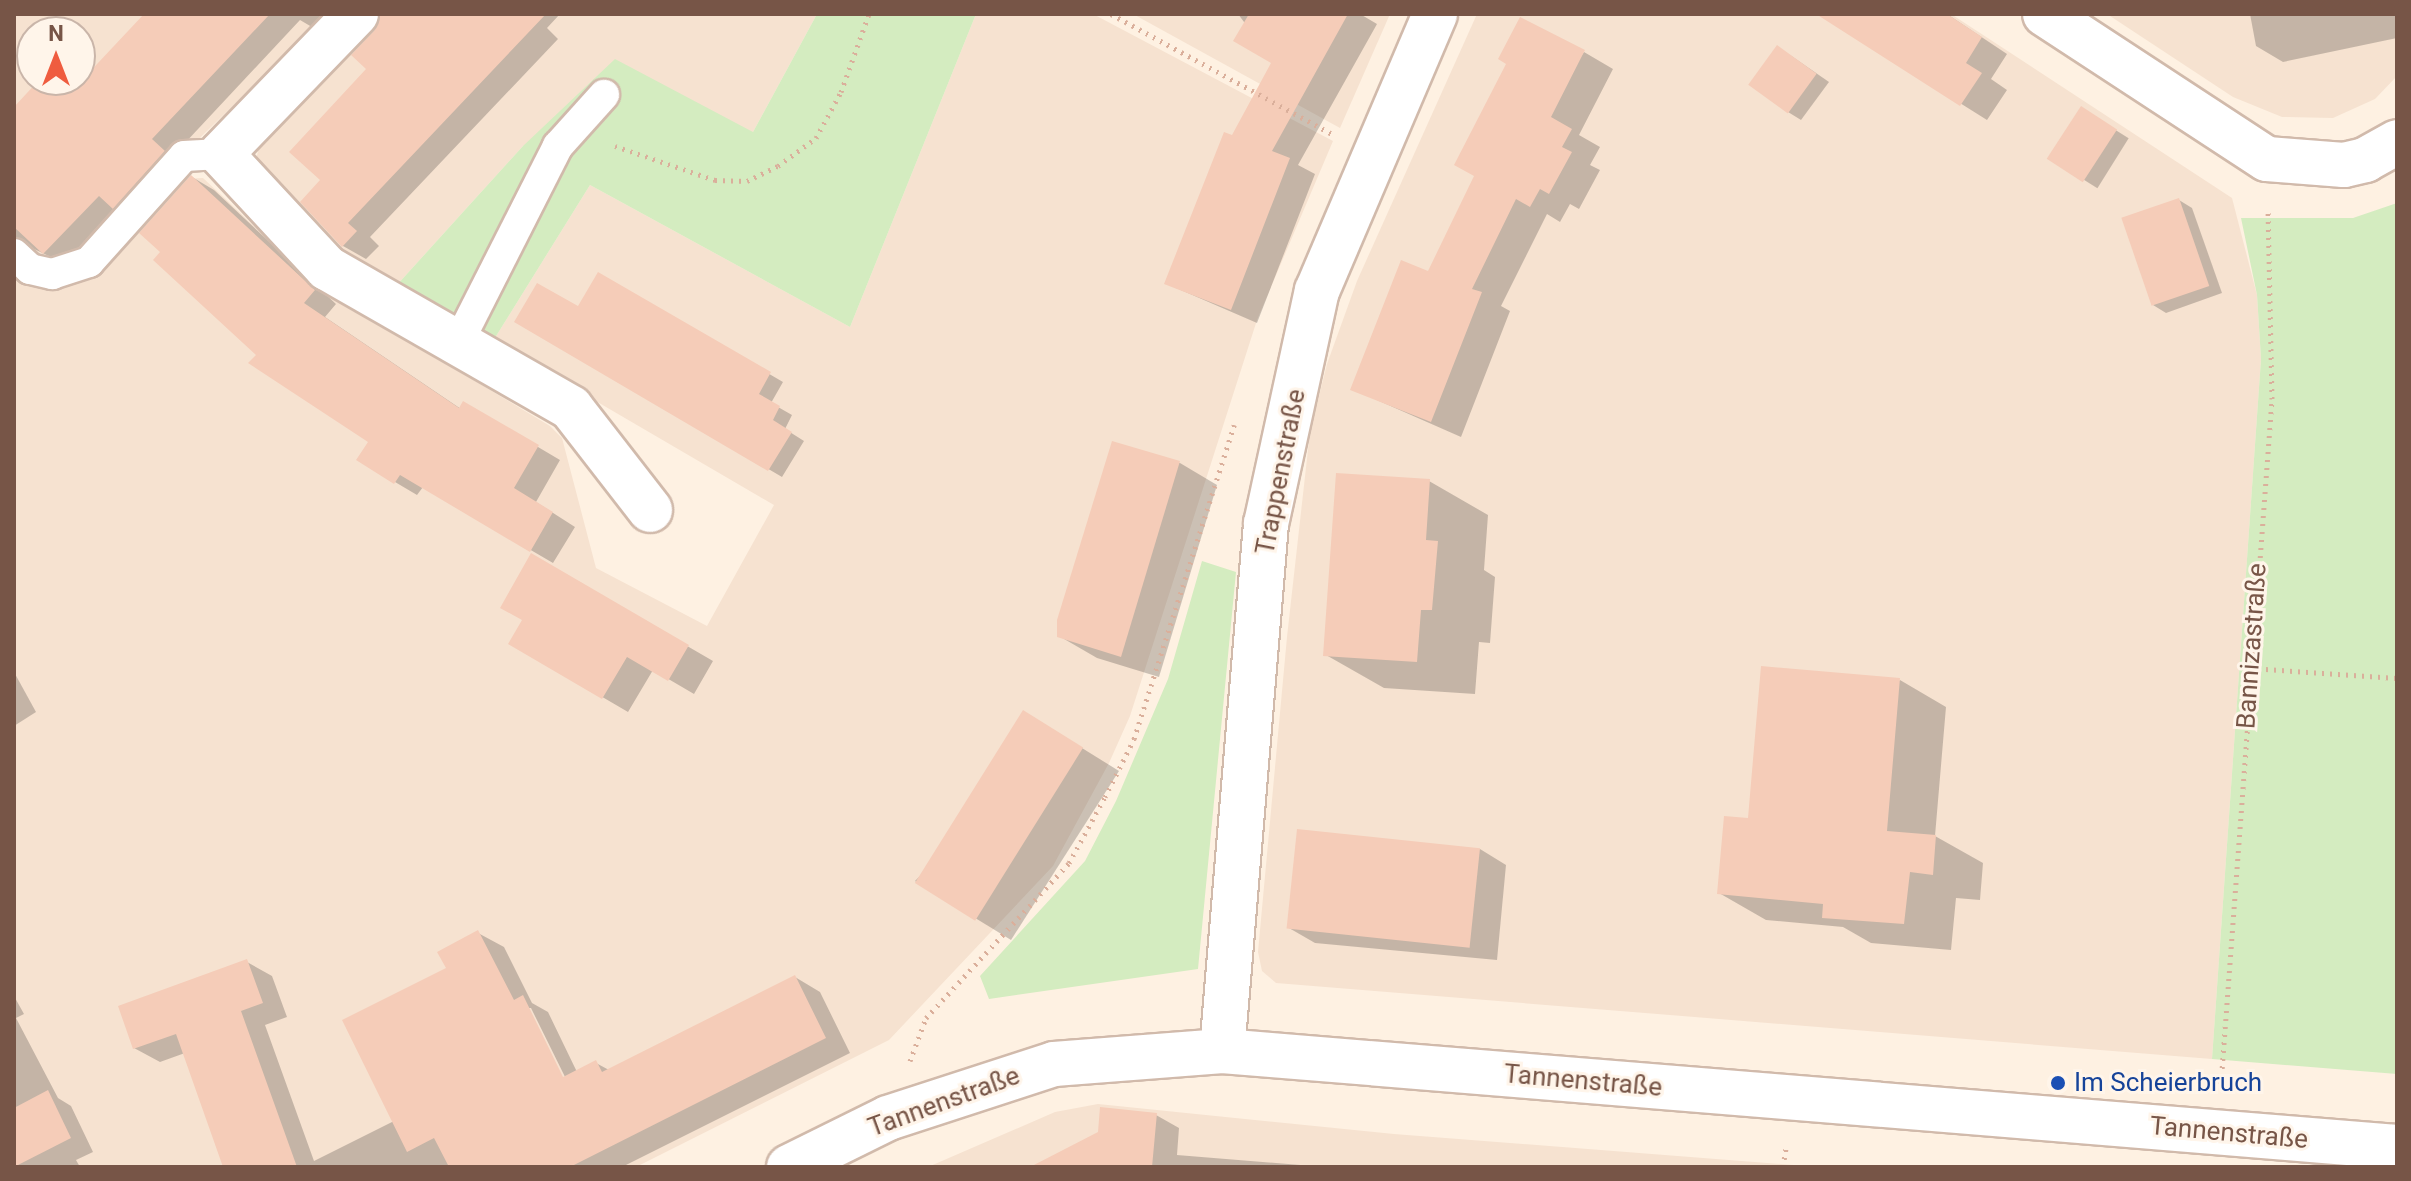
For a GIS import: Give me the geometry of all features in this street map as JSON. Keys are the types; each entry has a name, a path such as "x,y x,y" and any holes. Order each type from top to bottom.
{"street":[{"path":"356,14 221,154 327,268 571,408 650,510"},
{"name":"Trappenstraße","path":"1222,1051 1266,524 1317,291 1372,155 1435,14"},
{"path":"2045,14 2267,159 2344,165 2365,160 2397,142"},
{"name":"Tannenstraße","path":"789,1167 888,1118 1054,1064 1222,1051 2397,1147"}],"lane":[{"path":"458,343 558,146 604,95"},
{"path":"14,254 30,269 52,274 89,262 184,156 221,154"}],"path":[{"path":"573,131 715,180 747,181 816,138 841,92 869,14"},
{"path":"1111,14 1372,155"},
{"name":"Bannizastraße","path":"2217,1132 2272,399 2267,159"},
{"path":"888,1118 926,1018 1069,863 1134,739 1238,413"},
{"path":"2250,668 2397,678"}],"shaded area":[{"path":"14,14 327,14 91,244 183,179 203,178 319,287 550,426 562,438 596,568 707,626 774,505 493,341 590,185 850,327 976,14 1093,14 1333,141 1257,320 1130,716 1109,763 1053,866 889,1040 636,1167 14,1167"},
{"path":"377,14 817,14 753,132 523,146 396,286 342,253 255,163 262,136"},
{"path":"1133,14 1390,14 1340,128"},
{"path":"1477,14 1951,14 2232,198 2257,295 2261,359 2212,1059 1276,983 1262,971 1258,952 1287,637 1310,432 1327,364 1357,281"},
{"path":"2107,14 2397,14 2397,76 2375,99 2333,118 2282,117 2233,97"},
{"path":"1098,1104 1394,1134 1819,1167 928,1167 1055,1112"}],"green space":[{"path":"817,14 976,14 850,327 590,185 493,341 396,286 523,146 615,59 753,132"},
{"path":"2397,203 2397,1074 2212,1059 2261,359 2257,295 2241,218 2353,218"},
{"path":"1202,561 1236,572 1198,969 989,999 980,976 1085,861 1116,801 1168,679"}],"building":[{"path":"144,14 270,14 152,139 165,151 113,209 99,196 43,254 14,227 14,107 24,96 96,96 96,65"},
{"path":"380,14 546,14 348,223 357,231 342,247 300,202 320,180 289,152 366,69 351,55 374,31"},
{"path":"1249,14 1348,14 1272,151 1290,158 1231,310 1164,284 1224,132 1232,135 1271,63 1233,41"},
{"path":"1816,14 1947,14 1982,37 1966,63 1982,73 1960,106"},
{"path":"1520,17 1585,50 1551,117 1572,129 1562,147 1572,152 1549,194 1540,189 1530,207 1516,199 1472,289 1482,292 1431,422 1350,390 1401,260 1428,271 1474,176 1454,165 1506,64 1498,59"},
{"path":"1777,45 1817,74 1788,113 1748,85"},
{"path":"2081,106 2117,129 2083,182 2047,159"},
{"path":"191,175 315,290 304,303 459,408 463,401 539,445 514,488 553,512 530,552 400,475 394,484 356,460 368,442 248,363 256,355 153,260 160,252 139,233"},
{"path":"2179,198 2209,286 2152,306 2121,218"},
{"path":"598,272 771,372 759,394 780,406 773,420 792,432 768,471 514,322 537,283 578,306"},
{"path":"1112,441 1180,461 1121,657 1057,637 1057,620"},
{"path":"1336,473 1430,479 1426,540 1438,541 1432,610 1421,610 1417,662 1323,656"},
{"path":"531,553 689,645 668,681 627,657 602,699 508,644 522,620 500,608"},
{"path":"1761,666 1900,678 1887,831 1936,835 1933,875 1910,872 1904,924 1822,918 1823,904 1717,894 1724,816 1748,818"},
{"path":"1023,710 1083,748 975,921 915,883"},
{"path":"1297,829 1480,848 1470,948 1287,928"},
{"path":"478,930 514,1000 523,995 563,1077 596,1060 602,1072 795,975 826,1038 570,1167 449,1167 434,1138 407,1152 342,1020 446,968 437,952"},
{"path":"247,959 263,1003 241,1011 297,1167 223,1167 176,1034 133,1049 118,1006"},
{"path":"48,1090 71,1138 14,1167 14,1108"},
{"path":"1100,1107 1157,1113 1152,1167 1030,1167 1098,1132"}],"place":[{"name":"Im Scheierbruch","path":"2058,1083"}]}
